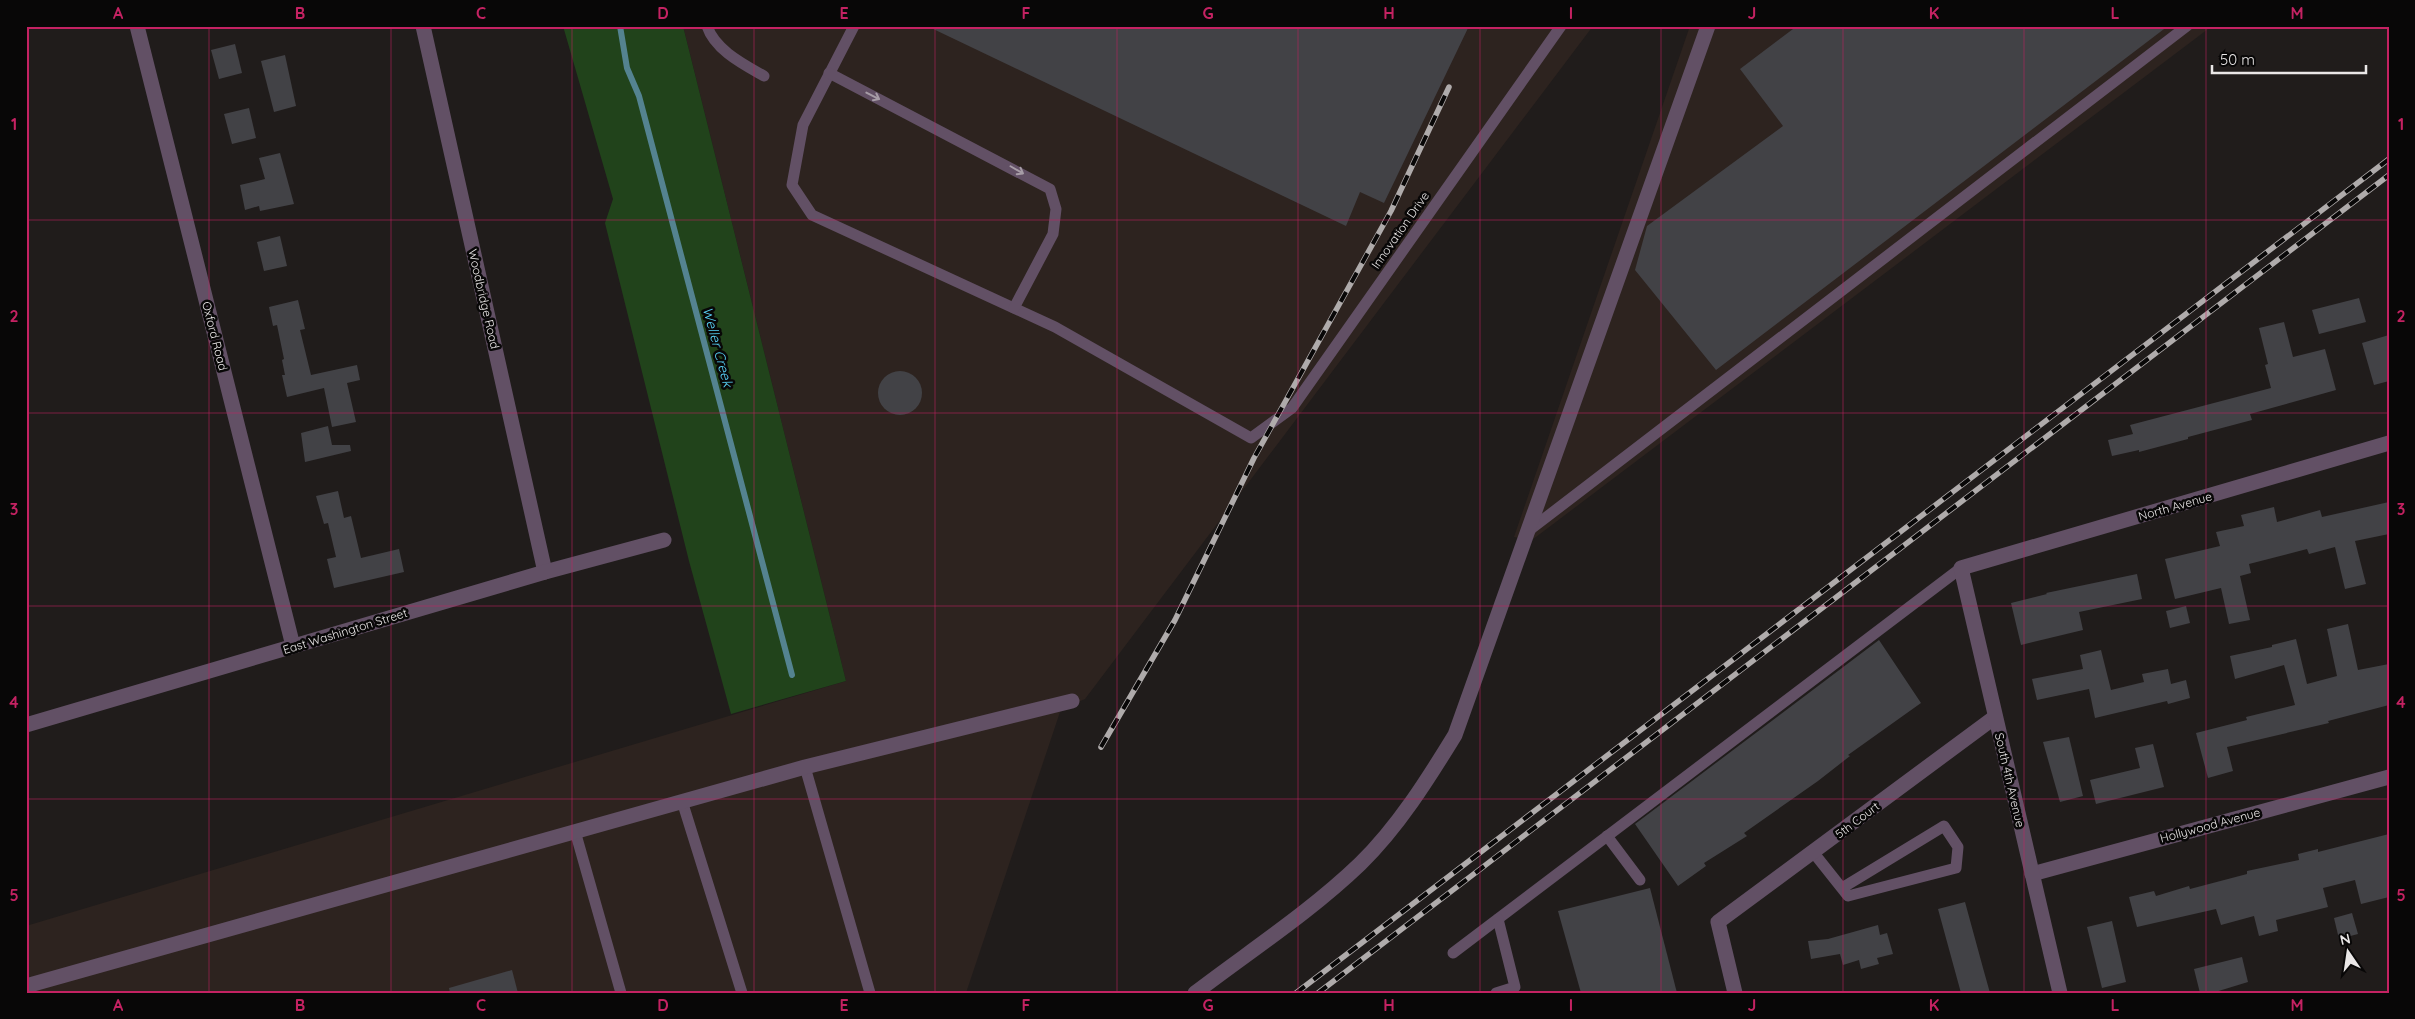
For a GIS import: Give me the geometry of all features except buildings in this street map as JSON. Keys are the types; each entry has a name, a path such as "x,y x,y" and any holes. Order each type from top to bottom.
{"street":[{"name":"Oxford Road","path":"136,26 294,646"},
{"name":"Woodbridge Road","path":"423,26 544,572"},
{"path":"1195,993 1312,904 1361,864 1412,800 1455,735 1708,26"},
{"name":"North Avenue","path":"1960,568 2389,443"},
{"name":"East Washington Street","path":"26,725 544,572 664,540"},
{"name":"South 4th Avenue","path":"1960,568 2060,993"},
{"path":"26,986 805,766 1072,701"},
{"name":"5th Court","path":"1735,993 1718,922 1995,717"},
{"name":"Hollywood Avenue","path":"2032,874 2389,777"}],"lane":[{"path":"707,26 710,35 737,61 764,76"},
{"path":"829,74 1050,189 1056,208 1053,234 1014,308 812,215 792,186 803,125 829,74 854,26"},
{"name":"Innovation Drive","path":"1014,308 1055,327 1251,438 1292,408 1561,26"},
{"path":"1527,532 2187,26"},
{"path":"1453,953 1960,568"},
{"path":"805,766 870,993"},
{"path":"682,801 742,993"},
{"path":"1813,852 1848,896 1956,868 1958,847 1944,826 1842,888"},
{"path":"575,831 621,993"},
{"path":"1607,836 1640,880"},
{"path":"1496,993 1515,987 1498,919"}],"shaded area":[{"path":"683,26 1593,26 1085,699 1061,709 966,993 32,993 26,971 26,926 846,681"},
{"path":"1690,26 2212,26 1532,540 1514,537"}],"green space":[{"path":"563,26 683,26 846,681 731,714 689,561 605,223 613,199"}],"waterway":[{"name":"Weller Creek","path":"620,26 627,68 639,96 792,675"}],"railway":[{"path":"1101,747 1175,620 1254,458 1391,211 1449,87"},
{"path":"1296,993 2389,159"},
{"path":"1318,993 2389,175"}]}
